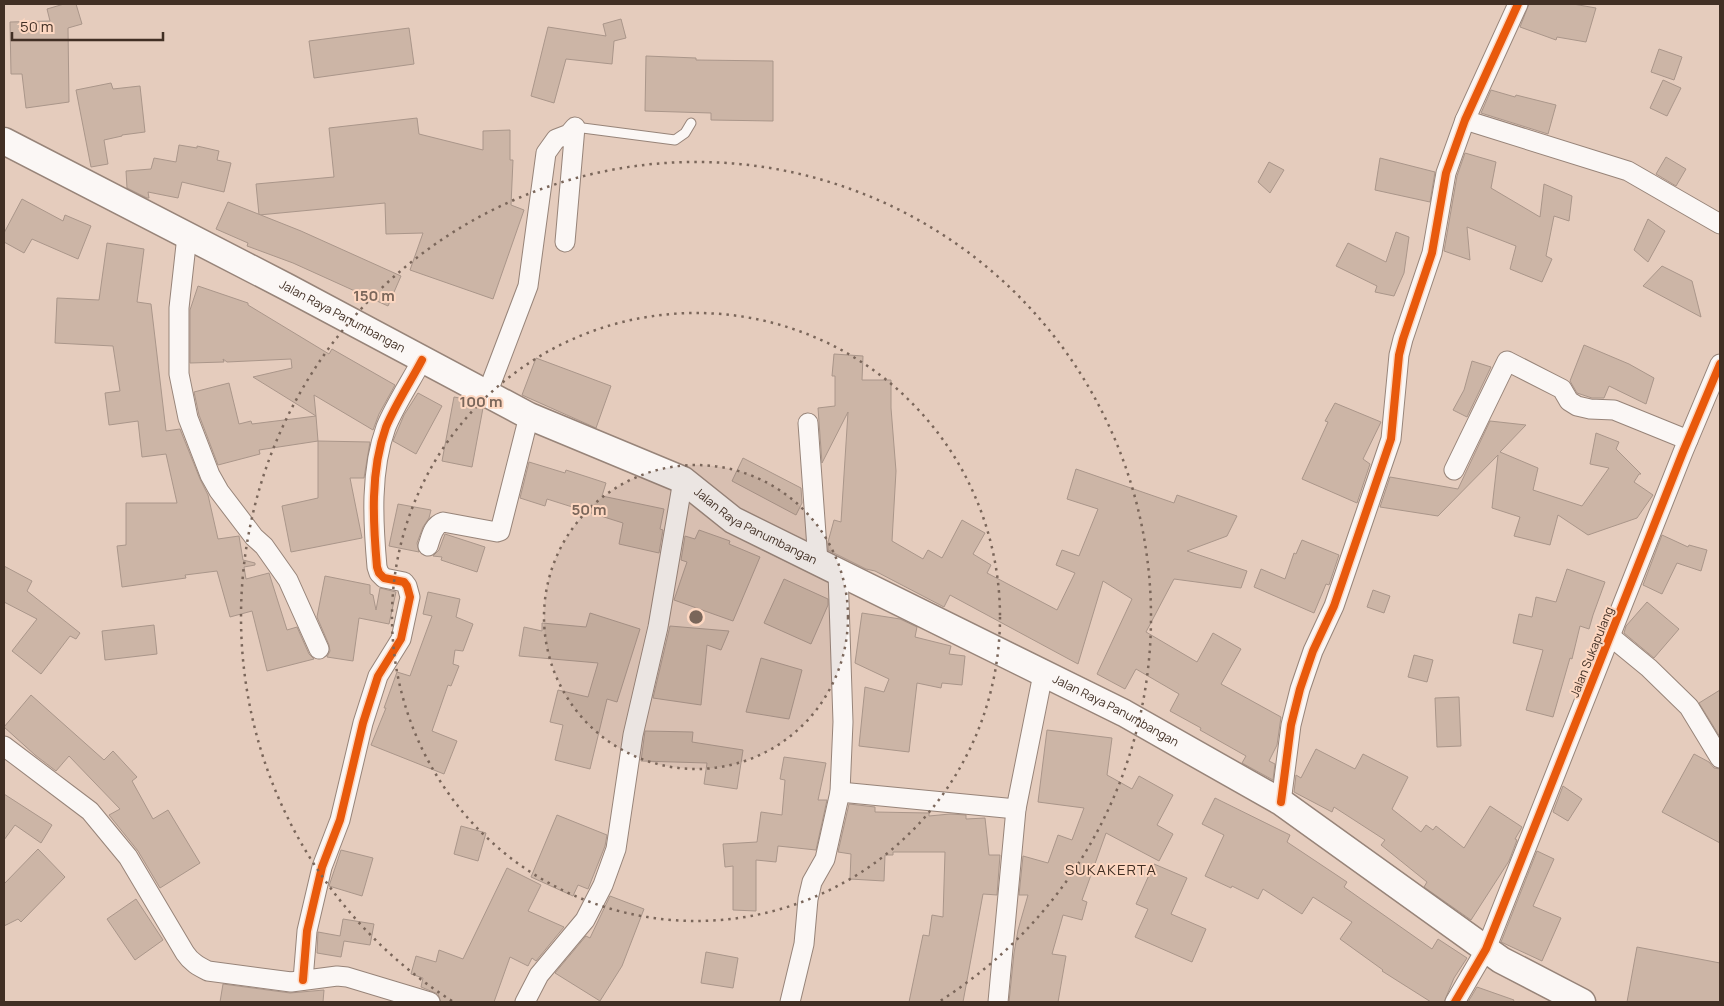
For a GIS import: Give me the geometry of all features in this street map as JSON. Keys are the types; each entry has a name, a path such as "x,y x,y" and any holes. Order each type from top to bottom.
{"main road":[{"name":"Jalan Raya Panumbangan","path":"4,141 287,287 529,416 683,480 733,520 1124,713 1281,802 1501,960 1582,1002"}],"street":[{"path":"1281,802 1291,725 1300,689 1313,651 1334,606 1391,439 1399,355 1432,253 1446,173 1465,120 1518,4"},
{"path":"1465,120 1616,166 1638,176 1720,224"},
{"path":"565,242 575,127"},
{"path":"487,394 528,286 546,153 556,139 569,134 575,127"},
{"path":"187,236 179,308 180,374 188,418 210,475 219,491 254,537 264,546 288,580 319,649"},
{"path":"303,980 307,931 322,867 340,820 363,723 378,676 401,639 410,597 408,586 404,582 384,578 377,568 375,544 376,464 386,427 422,360"},
{"path":"1454,470 1507,360 1562,389 1569,401 1577,406 1590,409 1614,410 1688,440"},
{"name":"Jalan Sukapulang","path":"1455,1002 1486,949 1720,364"},
{"path":"428,546 435,528 438,523 442,522 497,532 500,530 529,416"},
{"path":"790,1002 804,944 808,899 812,882 825,859 840,792 843,722 828,567 808,423"},
{"path":"525,1002 540,975 585,920 603,885 616,849 633,735 658,627 683,480"},
{"path":"1610,636 1649,668 1689,707 1720,758"},
{"path":"998,1002 1016,809 1043,674"},
{"path":"4,746 90,811 128,857 191,962 208,971 284,981 328,976 347,977 430,1002"},
{"path":"840,792 1016,809"}],"lane":[{"path":"575,127 675,140 685,133 691,123"}],"building":[{"path":"64,4 76,4 82,24 68,28 69,102 26,108 22,74 11,74 10,22 50,21 47,9"},
{"path":"1529,4 1573,4 1596,8 1586,42 1557,37 1556,40 1520,27"},
{"path":"621,19 626,38 614,41 612,64 566,59 554,103 531,96 548,27 606,36 603,24"},
{"path":"409,28 414,64 314,78 309,41"},
{"path":"1659,49 1682,57 1674,80 1651,72"},
{"path":"646,56 696,58 696,60 773,61 773,121 711,120 711,113 645,111"},
{"path":"1663,80 1681,88 1667,116 1650,108"},
{"path":"111,83 113,89 140,86 145,132 104,140 108,164 91,167 76,90"},
{"path":"1491,90 1556,105 1548,134 1481,113"},
{"path":"417,118 419,134 483,150 483,131 510,130 510,160 513,160 511,205 524,210 493,299 410,270 423,233 386,234 385,203 259,215 256,184 334,177 329,128"},
{"path":"179,145 197,148 197,146 219,151 217,160 231,163 224,192 182,182 178,198 148,192 149,198 147,198 127,188 126,171 151,169 154,158 176,162"},
{"path":"1465,153 1496,162 1491,188 1540,217 1544,184 1572,196 1569,221 1554,216 1546,256 1552,259 1542,282 1510,269 1516,246 1467,227 1470,260 1444,251 1457,176"},
{"path":"1666,157 1686,169 1676,186 1656,174"},
{"path":"1380,158 1435,172 1430,202 1375,190"},
{"path":"1269,162 1284,170 1270,193 1258,182"},
{"path":"22,199 63,221 65,215 91,226 78,259 32,239 24,253 4,242 4,233"},
{"path":"228,202 301,231 401,276 388,306 293,263 247,246 248,243 216,229"},
{"path":"1648,219 1665,231 1648,262 1634,250"},
{"path":"1396,232 1409,237 1404,273 1394,296 1375,292 1377,286 1336,266 1348,243 1386,262"},
{"path":"107,243 144,249 137,302 151,304 166,431 180,429 208,495 218,539 239,536 243,560 255,563 255,565 244,567 246,579 269,573 287,630 297,627 309,654 314,659 267,671 252,611 230,617 217,571 185,575 186,578 122,587 117,546 126,545 126,503 177,503 166,454 142,457 138,421 109,425 105,393 120,391 113,346 55,343 57,298 99,300"},
{"path":"1662,266 1692,281 1701,317 1643,286"},
{"path":"198,286 248,303 248,305 329,354 332,349 395,385 379,414 373,430 314,395 316,416 253,377 292,368 291,359 227,362 223,359 224,362 190,363 190,310"},
{"path":"1584,345 1629,364 1654,378 1646,404 1609,386 1604,398 1592,398 1577,393 1570,381"},
{"path":"834,354 863,356 862,380 891,380 891,408 896,471 892,541 923,559 928,550 942,558 962,520 985,533 973,554 991,565 987,573 1057,610 1075,573 1056,565 1062,550 1079,556 1098,509 1067,499 1076,469 1174,503 1177,495 1237,516 1227,536 1187,551 1247,571 1241,588 1174,579 1146,632 1197,662 1213,633 1241,649 1221,684 1281,717 1277,745 1269,761 1275,764 1273,780 1242,763 1246,756 1170,711 1179,694 1136,669 1125,689 1097,674 1132,599 1103,581 1078,664 950,595 944,607 875,571 866,569 828,550 828,542 834,520 841,522 848,412 822,463 818,408 835,406 835,376 832,376"},
{"path":"536,358 611,386 596,428 522,395"},
{"path":"1472,361 1491,367 1467,417 1453,410 1464,390"},
{"path":"229,383 239,424 251,421 252,424 316,416 318,441 259,450 260,454 218,465 199,415 194,392"},
{"path":"418,393 442,406 416,454 393,441 404,415"},
{"path":"454,397 465,399 483,408 472,467 442,461"},
{"path":"1335,403 1381,422 1363,459 1370,464 1357,503 1302,479 1328,422 1325,421"},
{"path":"1490,421 1526,425 1500,452 1538,468 1533,490 1582,506 1609,468 1590,464 1596,433 1619,442 1616,449 1641,474 1639,474 1634,482 1653,495 1637,518 1588,535 1558,515 1550,545 1514,536 1520,517 1492,508 1498,455 1438,516 1380,507 1390,477 1458,489"},
{"path":"318,441 370,442 364,478 350,478 362,538 291,552 282,506 318,498"},
{"path":"743,458 801,488 802,503 796,515 732,481"},
{"path":"529,462 565,473 566,470 606,483 602,496 664,509 660,529 663,530 659,553 619,544 623,523 547,499 545,506 520,498"},
{"path":"398,504 431,510 417,543 419,552 389,546"},
{"path":"699,530 730,541 729,544 760,557 733,621 674,600 687,562 681,560 685,536 695,539"},
{"path":"445,534 485,547 477,572 441,560 442,557 433,556 439,550"},
{"path":"1662,535 1688,547 1689,545 1707,550 1701,571 1677,563 1662,594 1643,585"},
{"path":"1302,540 1339,555 1329,585 1326,584 1314,613 1254,587 1261,569 1285,579 1294,553 1296,554"},
{"path":"4,566 32,581 27,591 80,633 76,639 70,636 41,674 12,651 37,619 4,602"},
{"path":"1567,569 1605,582 1589,629 1580,626 1572,659 1570,658 1553,717 1526,710 1543,650 1513,643 1519,614 1532,617 1536,597 1556,602"},
{"path":"325,576 370,585 370,594 373,595 376,610 380,588 396,592 389,624 359,618 353,661 327,657 330,651 329,645 317,617"},
{"path":"784,579 828,599 828,605 811,644 764,623"},
{"path":"1373,590 1390,596 1384,613 1367,607"},
{"path":"428,592 460,599 456,617 473,624 463,651 455,650 453,664 459,666 451,686 448,685 432,731 457,741 444,774 371,745 386,708 384,708 397,672 410,676 432,616 423,614"},
{"path":"1647,602 1679,629 1654,658 1624,633 1626,626"},
{"path":"590,613 640,629 617,702 607,699 590,769 555,760 563,725 550,722 558,690 588,697 598,663 519,656 524,627 542,631 542,623 586,627"},
{"path":"862,613 900,619 917,627 915,637 951,646 949,654 965,656 962,685 942,683 941,688 917,683 909,752 859,746 865,687 884,692 889,679 855,663"},
{"path":"154,625 157,654 105,660 102,631"},
{"path":"670,626 729,631 721,650 707,645 701,705 653,698"},
{"path":"1414,655 1433,660 1427,682 1408,677"},
{"path":"761,658 802,670 789,719 746,712"},
{"path":"1720,690 1720,737 1699,703"},
{"path":"31,695 104,760 113,751 137,777 132,781 153,819 168,810 200,863 160,888 138,851 109,815 120,809 69,756 56,771 4,727"},
{"path":"1459,697 1461,746 1437,747 1435,698"},
{"path":"1047,730 1112,738 1107,775 1132,789 1139,776 1173,795 1157,825 1173,834 1159,861 1106,833 1082,900 1087,902 1082,920 1063,915 1052,954 1066,956 1058,1002 1009,1002 1018,930 1028,895 1019,895 1023,856 1048,863 1058,835 1072,840 1084,808 1038,802"},
{"path":"645,731 693,732 692,742 743,750 737,789 704,784 707,763 641,761"},
{"path":"1316,749 1355,769 1363,754 1408,777 1392,809 1421,832 1426,825 1433,830 1436,826 1464,848 1490,806 1522,827 1515,839 1517,840 1509,861 1471,920 1424,887 1427,882 1381,845 1385,840 1334,807 1332,812 1294,792 1296,775 1301,778"},
{"path":"1694,754 1709,762 1714,768 1720,769 1720,843 1662,812"},
{"path":"784,757 826,763 818,800 827,800 816,850 778,846 776,862 756,860 756,911 733,910 733,866 725,867 723,844 757,842 761,812 782,815 785,780 780,779"},
{"path":"1563,786 1582,799 1568,821 1553,812"},
{"path":"4,794 52,825 41,843 15,825 4,840"},
{"path":"1215,798 1290,835 1287,842 1347,882 1344,887 1432,949 1438,939 1467,958 1454,978 1444,1002 1431,1002 1382,971 1340,939 1352,922 1313,897 1302,914 1263,889 1258,899 1232,886 1231,888 1205,876 1224,835 1202,824"},
{"path":"849,804 875,807 875,812 929,813 929,816 950,814 966,815 966,819 985,818 989,855 1000,855 997,895 983,894 963,1002 909,1002 923,935 929,936 932,915 943,917 945,852 893,852 893,855 885,855 884,881 850,879 851,854 838,852"},
{"path":"557,815 607,835 605,846 588,889 578,885 573,896 531,877"},
{"path":"461,826 486,833 478,861 454,854"},
{"path":"38,849 65,877 21,922 18,919 4,926 4,884"},
{"path":"341,850 373,858 362,896 329,886"},
{"path":"1537,851 1554,859 1533,906 1561,918 1542,961 1501,942"},
{"path":"1154,864 1187,878 1171,914 1206,929 1192,962 1135,937 1148,909 1136,904"},
{"path":"507,868 541,885 528,911 564,927 536,961 532,958 528,966 510,957 494,1002 441,1002 438,994 421,987 423,978 411,974 416,956 436,962 439,950 463,959"},
{"path":"610,896 644,909 622,966 600,1001 555,973 586,936 590,938"},
{"path":"136,899 163,940 135,960 107,919"},
{"path":"343,919 374,924 370,945 344,941 341,957 317,953 318,932 340,936"},
{"path":"1637,947 1720,963 1720,1002 1627,1002"},
{"path":"706,952 738,958 733,988 701,983"},
{"path":"223,984 290,993 324,990 323,1002 220,1002"},
{"path":"1477,987 1514,1000 1513,1002 1468,1002"}],"cycle path":[{"path":"1281,802 1291,725 1300,689 1313,651 1334,606 1391,439 1399,355 1432,253 1446,173 1465,120 1518,4"},
{"path":"303,980 307,931 322,867 340,820 363,723 378,676 401,639 410,597 404,582 384,578 379,573 377,567 374,497 377,461 386,427 422,360"},
{"path":"1455,1002 1486,949 1683,452 1720,364"}],"district":[{"name":"SUKAKERTA","path":"1111,870"}]}
